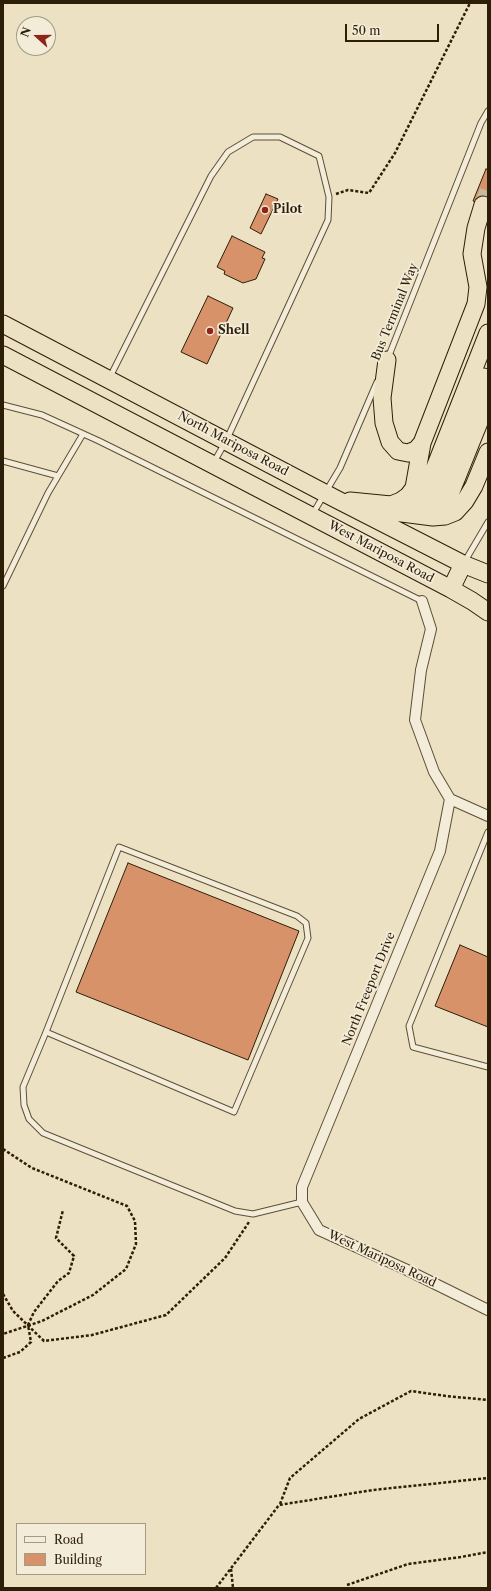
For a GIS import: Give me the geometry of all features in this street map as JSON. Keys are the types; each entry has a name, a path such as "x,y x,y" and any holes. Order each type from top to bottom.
{"highway":[{"path":"414,488 422,443 476,304 478,287 472,254 476,228 483,205"},
{"path":"488,225 481,252 487,287 485,310 420,475 414,488 408,496 400,501 407,508 441,511 452,505 459,496 466,482 488,426"},
{"name":"North Mariposa Road","path":"3,324 463,564 488,574"},
{"path":"407,508 427,486 488,334"},
{"path":"3,355 311,516"},
{"path":"387,360 382,398 384,423 390,442 398,451 408,453 416,450 422,443"},
{"path":"336,497 394,512 426,502 435,494 441,485 488,366"},
{"path":"407,508 431,507 439,504 450,494 488,400"},
{"path":"336,497 407,508 446,516 455,512 465,501 474,486 488,452"},
{"name":"West Mariposa Road","path":"311,516 480,604 488,612"},
{"path":"451,589 463,564"}],"street":[{"path":"422,601 431,628 421,670 415,720 434,772 450,799 488,816"},
{"name":"North Freeport Drive","path":"302,1202 302,1187 440,851 450,799"},
{"name":"West Mariposa Road","path":"302,1202 319,1230 405,1269 488,1310"}],"lane":[{"name":"Bus Terminal Way","path":"311,516 336,497 340,468 387,360 481,123 488,111"},
{"path":"108,379 211,176 228,152 253,137 280,137 319,156 329,197 328,220 226,440 213,464"},
{"path":"3,405 42,415 83,434 422,601"},
{"path":"3,586 48,493 83,434"},
{"path":"3,462 58,476"},
{"path":"463,564 488,522"},
{"path":"488,832 410,1026 413,1047 488,1067"},
{"path":"46,1032 234,1112 308,938 306,923 298,916 119,847 23,1087 24,1105 30,1119 43,1133 235,1211 253,1214 302,1202"}],"path":[{"path":"329,197 348,190 369,193 395,153 470,3"},
{"path":"3,1149 32,1168 127,1206 135,1221 136,1244 126,1269 93,1295 42,1321 3,1334"},
{"path":"3,1358 20,1352 31,1342 28,1325 34,1312 58,1281 69,1273 74,1256 56,1238 63,1210"},
{"path":"3,1294 13,1311 44,1341 92,1335 166,1315 225,1258 253,1214"},
{"path":"216,1588 279,1505 290,1478 360,1419 412,1390 446,1396 488,1400"},
{"path":"279,1505 373,1490 488,1478"},
{"path":"347,1586 408,1564 488,1552"},
{"path":"231,1568 233,1588"}],"building":[{"path":"486,169 488,170 488,207 473,201"},
{"path":"266,194 278,199 261,234 250,228"},
{"path":"232,236 265,252 262,258 265,259 256,279 243,283 224,274 225,271 217,267"},
{"path":"208,296 233,308 207,364 181,352"},
{"path":"128,863 299,931 248,1060 76,992"},
{"path":"460,945 488,957 488,1027 435,1006"}],"tunnel":[{"path":"483,205 488,191"}],"place":[{"name":"Pilot","path":"265,210"},
{"name":"Shell","path":"210,331"}]}
